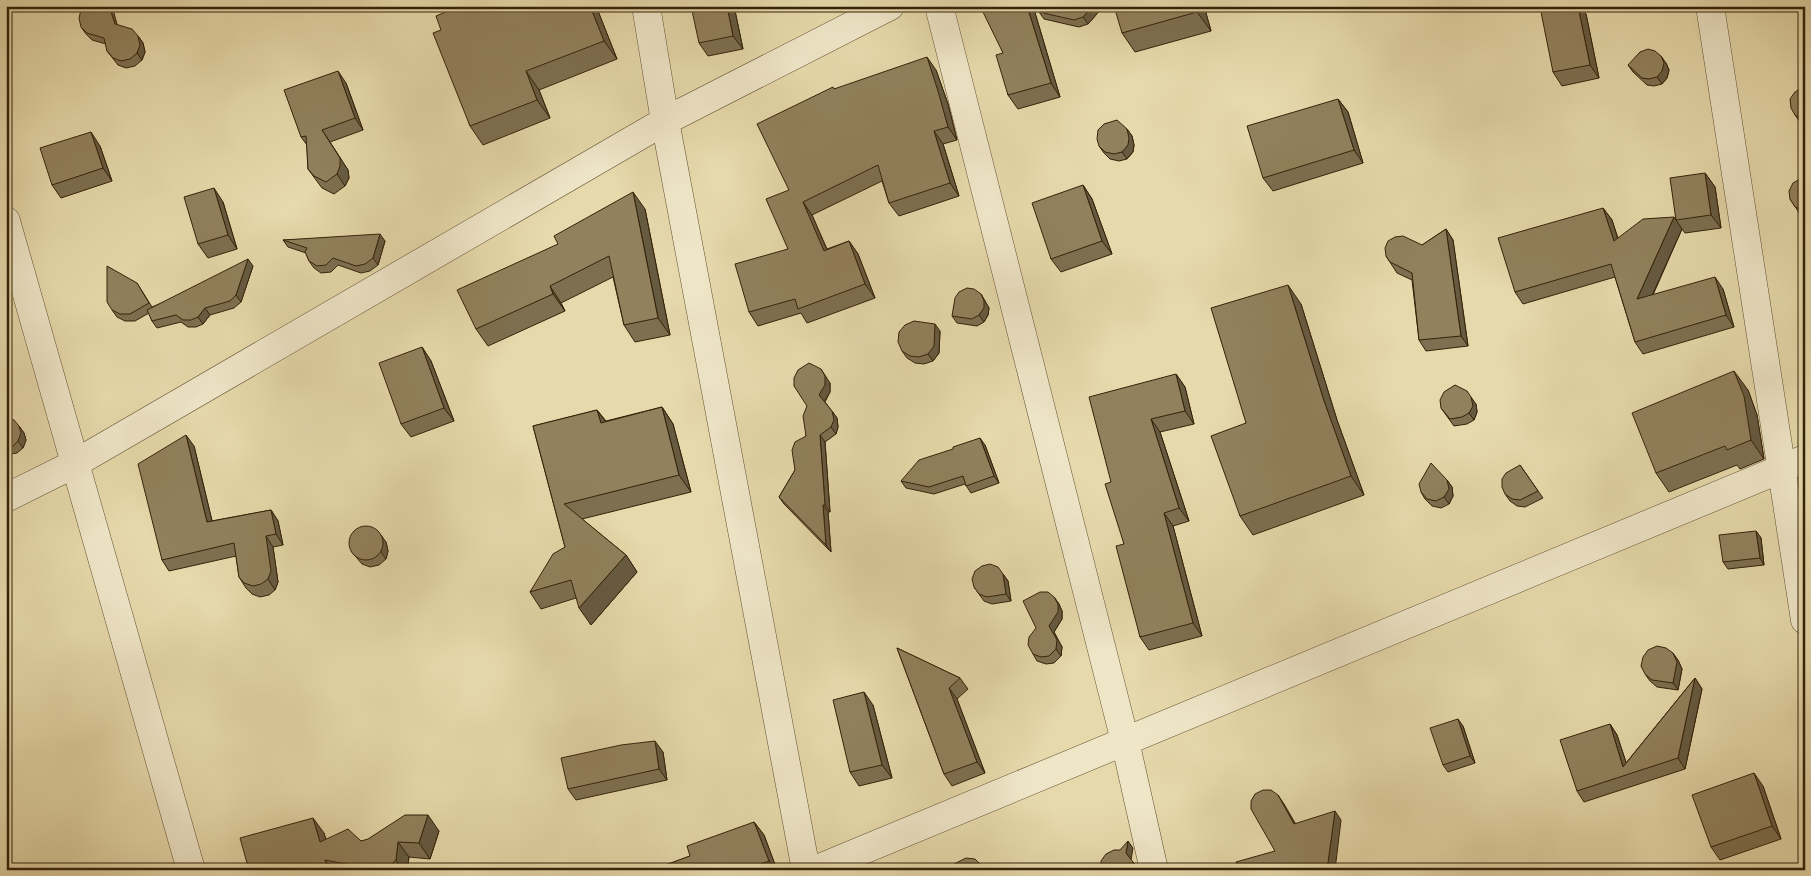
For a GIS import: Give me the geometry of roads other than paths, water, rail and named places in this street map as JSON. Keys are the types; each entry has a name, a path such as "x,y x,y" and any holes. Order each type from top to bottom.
{"street":[{"path":"646,6 665,121 806,870"},
{"path":"6,498 74,464 665,121 890,6"},
{"path":"939,6 1125,741 1154,870"},
{"path":"1710,6 1794,464 1805,620"},
{"path":"6,221 191,870"},
{"path":"815,870 1794,464"}]}
